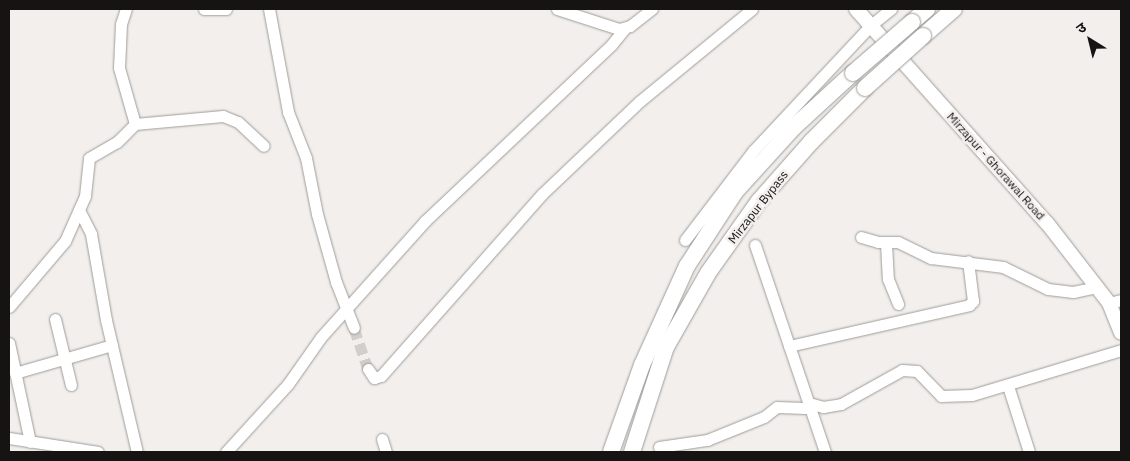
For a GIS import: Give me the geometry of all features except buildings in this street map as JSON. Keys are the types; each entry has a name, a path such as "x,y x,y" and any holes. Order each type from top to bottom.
{"highway":[{"path":"611,452 642,365 687,266 735,192 794,127 927,9"},
{"name":"Mirzapur Bypass","path":"632,452 666,347 708,273 759,201 811,142 865,88 954,9"}],"main road":[{"name":"Mirzapur - Ghorawal Road","path":"856,9 1046,223 1097,286 1115,301 1121,333"}],"street":[{"path":"126,9 121,24 118,58 135,124"},
{"path":"204,9 226,9"},
{"path":"269,9 288,112 306,158 317,214 336,282 354,328"},
{"path":"557,9 615,29 624,28"},
{"path":"226,452 275,400 321,337 425,222 612,44 624,28 652,9"},
{"path":"368,368 374,378 381,376 542,194 640,101 752,9"},
{"path":"685,240 753,151 871,25 891,9"},
{"path":"9,307 65,241 85,196 89,158 117,142 135,124 223,116 238,122 264,146"},
{"path":"79,210 91,234 112,345 137,452"},
{"path":"861,237 886,243 898,242 931,258 968,261 1003,268 1048,289 1073,292 1097,286"},
{"path":"886,243 888,279 898,304"},
{"path":"755,245 825,452"},
{"path":"789,346 969,305 973,301 968,261"},
{"path":"55,319 71,385"},
{"path":"9,343 13,375 30,442"},
{"path":"13,375 112,345"},
{"path":"809,403 823,407 841,404 888,374 911,369 941,396 972,395 1008,386 1121,350"},
{"path":"1008,386 1029,452"},
{"path":"659,447 680,449 737,429 764,417 777,407 805,408 809,403"},
{"path":"9,438 98,452"},
{"path":"382,439 386,452"}],"tunnel":[{"path":"354,328 368,369"}]}
